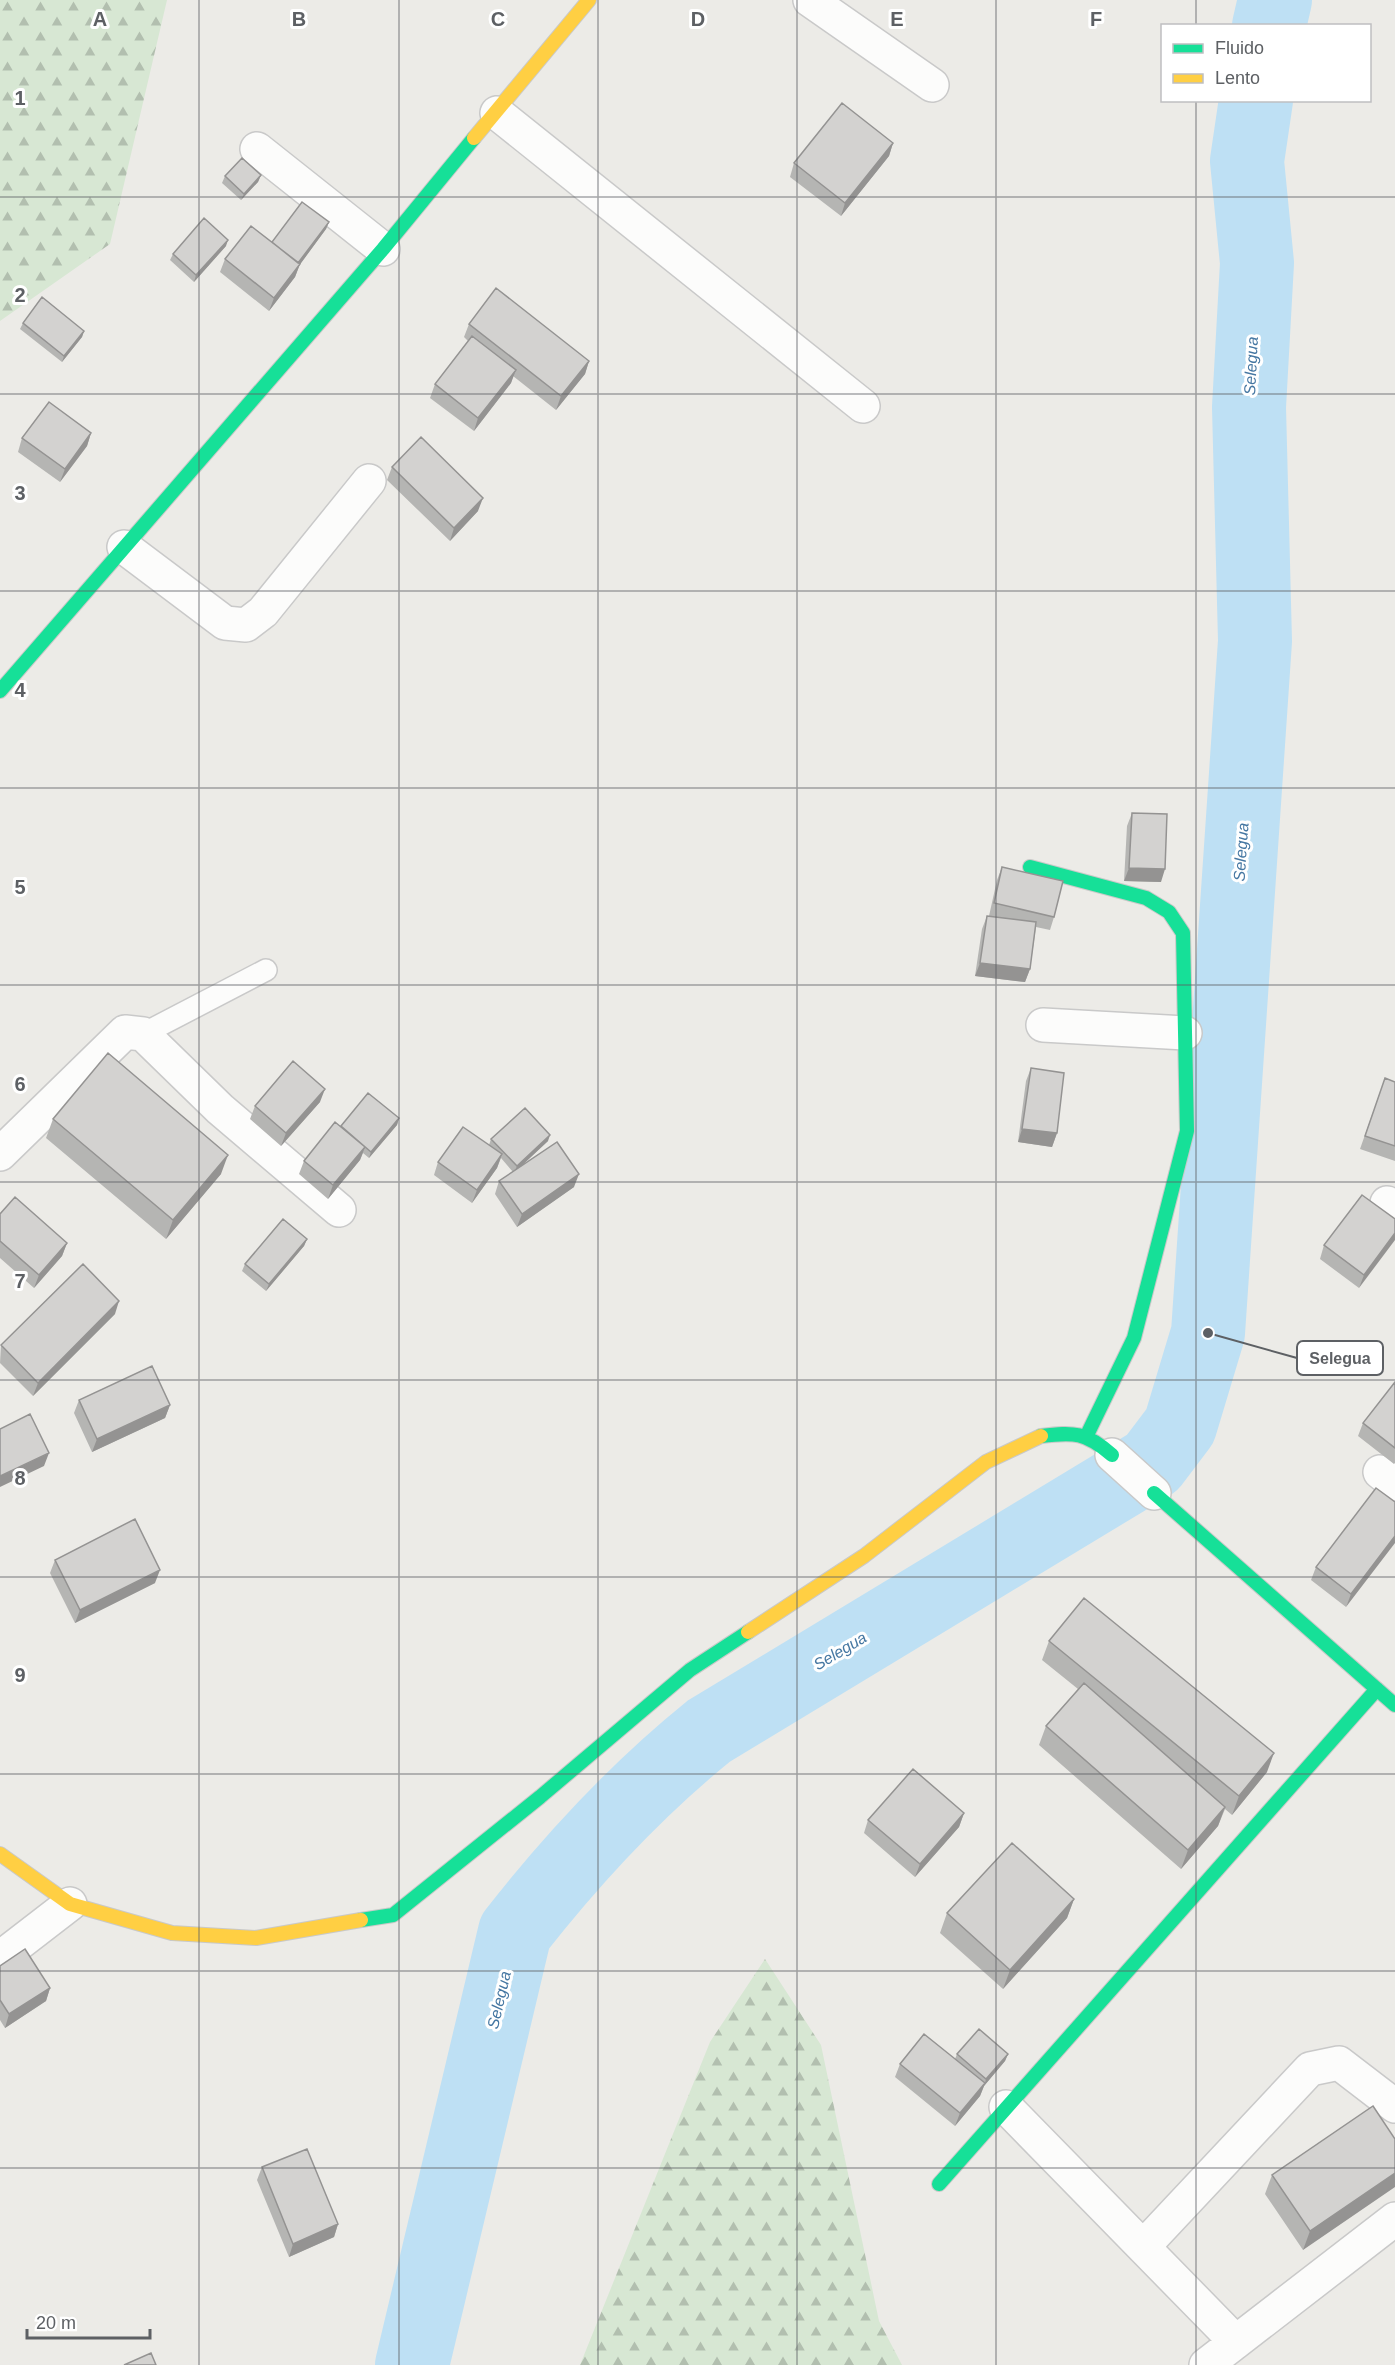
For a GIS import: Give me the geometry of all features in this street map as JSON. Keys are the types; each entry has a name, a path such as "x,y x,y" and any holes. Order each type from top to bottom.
{"street":[{"path":"0,691 383,249 589,0"},
{"path":"810,0 932,85"},
{"path":"497,113 863,406"},
{"path":"257,149 383,249"},
{"path":"124,547 225,623 246,626 263,612 369,481"},
{"path":"1030,867 1146,898 1169,912 1183,933 1187,1131 1134,1338 1099,1446"},
{"path":"1043,1026 1185,1033"},
{"path":"0,1154 126,1032 143,1034 220,1109 339,1210"},
{"path":"0,1854 70,1904 172,1933 256,1938 393,1915 540,1797 690,1670 864,1556 986,1462 1040,1436 1071,1432 1099,1446 1395,1705"},
{"path":"939,2184 1377,1689"},
{"path":"0,1958 70,1904"},
{"path":"1143,2247 1310,2069 1338,2063 1395,2106"},
{"path":"1006,2107 1236,2342"},
{"path":"1206,2365 1395,2219"}],"lane":[{"path":"143,1034 266,970"}],"green space":[{"path":"0,0 167,0 110,244 0,321"},
{"path":"765,1959 821,2045 879,2321 902,2365 580,2365 710,2042"}],"building":[{"path":"842,103 893,143 845,203 794,163"},
{"path":"242,158 261,175 244,194 225,176"},
{"path":"302,202 329,222 298,263 272,242"},
{"path":"204,218 228,240 196,275 173,254"},
{"path":"251,226 300,264 274,298 225,259"},
{"path":"496,288 589,361 561,396 469,324"},
{"path":"42,297 84,331 64,356 23,323"},
{"path":"472,336 516,370 478,418 435,384"},
{"path":"49,402 91,433 65,469 22,438"},
{"path":"421,437 483,498 454,528 392,467"},
{"path":"1132,813 1167,814 1165,869 1129,868"},
{"path":"1002,867 1063,881 1054,917 994,903"},
{"path":"987,916 1036,922 1030,969 980,963"},
{"path":"108,1053 228,1155 173,1220 53,1119"},
{"path":"293,1061 325,1089 286,1133 255,1106"},
{"path":"1031,1068 1064,1073 1057,1133 1022,1129"},
{"path":"1385,1078 1395,1082 1395,1146 1365,1136"},
{"path":"368,1093 399,1118 371,1152 341,1126"},
{"path":"525,1108 550,1135 517,1166 491,1139"},
{"path":"335,1122 365,1147 333,1185 304,1161"},
{"path":"463,1127 502,1154 477,1190 438,1162"},
{"path":"557,1142 579,1174 522,1214 499,1181"},
{"path":"1362,1195 1395,1219 1395,1233 1364,1275 1324,1245"},
{"path":"15,1197 67,1243 39,1275 0,1241 0,1214"},
{"path":"283,1219 307,1239 269,1284 245,1264"},
{"path":"83,1264 119,1301 38,1383 1,1345"},
{"path":"152,1366 170,1405 97,1439 79,1400"},
{"path":"1395,1382 1395,1448 1363,1423"},
{"path":"30,1414 49,1453 0,1476 0,1429"},
{"path":"1376,1488 1395,1502 1395,1536 1351,1594 1316,1567"},
{"path":"135,1519 160,1570 80,1610 55,1560"},
{"path":"1084,1598 1274,1753 1239,1796 1049,1641"},
{"path":"1084,1683 1225,1807 1188,1850 1046,1726"},
{"path":"913,1769 964,1813 920,1864 868,1820"},
{"path":"1012,1843 1074,1899 1010,1970 947,1913"},
{"path":"25,1949 50,1988 9,2014 0,2000 0,1966"},
{"path":"979,2029 1008,2054 986,2079 957,2054"},
{"path":"924,2034 985,2083 960,2113 900,2064"},
{"path":"1373,2106 1395,2139 1395,2173 1310,2231 1272,2175"},
{"path":"307,2149 338,2224 293,2244 262,2167"},
{"path":"151,2353 156,2365 124,2365"}],"waterway":[{"name":"Selegua","path":"1269,24 1275,0"},
{"name":"Selegua","path":"412,2365 515,1932 537,1905 606,1826 656,1777 709,1731 1152,1463 1180,1426 1208,1333 1255,641 1249,407 1257,263 1247,161 1256,102"}],"traffic: fast":[{"path":"0,691 383,249 474,138"},
{"path":"1030,867 1146,898 1169,912 1183,933 1187,1131 1134,1338 1086,1437"},
{"path":"1041,1436 1079,1435 1095,1442 1112,1455"},
{"path":"1154,1493 1395,1705"},
{"path":"361,1920 393,1915 540,1797 690,1670 748,1632"},
{"path":"939,2184 1377,1689"}],"traffic: slow":[{"path":"474,138 589,0"},
{"path":"748,1632 864,1556 986,1462 1041,1436"},
{"path":"0,1854 70,1904 172,1933 256,1938 361,1920"}],"place":[{"name":"Selegua","path":"1208,1333"}]}
